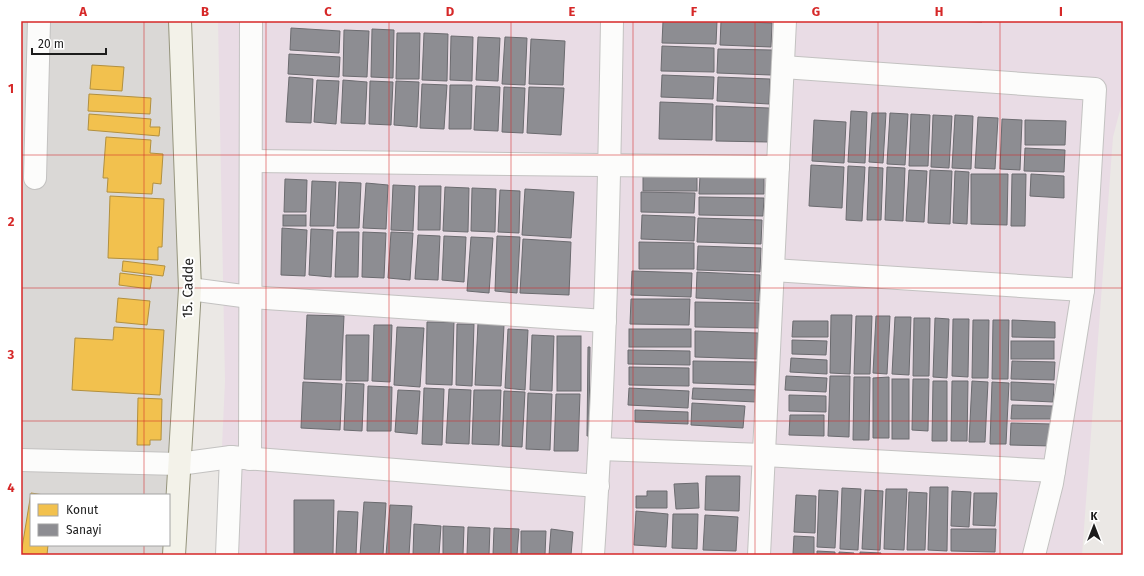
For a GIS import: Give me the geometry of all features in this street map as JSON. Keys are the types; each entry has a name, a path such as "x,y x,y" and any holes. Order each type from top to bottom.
{"main road":[{"name":"15. Cadde","path":"174,555 190,289 180,21"}],"street":[{"path":"35,178 39,21"},
{"path":"227,555 240,458 250,297 251,21"},
{"path":"593,555 600,449 610,165 612,21"},
{"path":"759,555 785,21"},
{"path":"783,67 1095,89 1083,290 1054,471 1034,555"},
{"path":"251,161 778,167"},
{"path":"773,270 1083,290"},
{"path":"190,289 250,297 604,321"},
{"path":"600,449 764,455 1054,471"},
{"path":"21,460 179,464 240,458 598,486"}],"shaded area":[{"path":"21,21 175,21 183,407 175,555 21,555"},
{"path":"218,21 1123,21 1123,99 1113,137 1082,555 217,555 225,381"}],"building: Konut":[{"path":"92,65 124,67 122,91 90,89"},
{"path":"89,94 151,98 150,114 88,111"},
{"path":"89,114 151,119 150,127 160,127 159,136 88,130"},
{"path":"106,137 151,140 150,153 163,154 161,184 153,183 152,194 107,192 108,178 103,178"},
{"path":"110,196 164,199 162,247 158,247 158,260 108,258"},
{"path":"123,261 165,266 163,276 122,271"},
{"path":"120,273 152,277 150,289 119,285"},
{"path":"118,298 150,301 147,325 116,322"},
{"path":"114,327 164,330 160,395 72,390 75,338 113,340"},
{"path":"138,398 162,399 161,440 150,440 150,445 137,445"},
{"path":"30,499 30,546 48,546 47,555 21,554"}],"building: Sanayi":[{"path":"663,21 717,21 716,44 662,43"},
{"path":"721,21 772,23 771,47 720,45"},
{"path":"952,21 982,21 982,22"},
{"path":"291,28 340,31 339,53 290,50"},
{"path":"372,29 394,30 393,78 371,77"},
{"path":"344,30 369,31 367,77 343,76"},
{"path":"397,33 420,33 419,79 396,79"},
{"path":"424,33 448,34 447,81 422,80"},
{"path":"451,36 473,37 472,81 450,80"},
{"path":"478,37 500,38 498,81 476,80"},
{"path":"505,37 527,38 525,85 502,84"},
{"path":"531,39 565,41 563,85 529,84"},
{"path":"662,46 714,48 714,72 661,71"},
{"path":"718,49 772,50 771,75 717,73"},
{"path":"289,54 340,57 339,77 288,74"},
{"path":"662,75 714,77 713,99 661,97"},
{"path":"289,77 313,79 311,123 286,122"},
{"path":"718,77 770,79 769,104 717,101"},
{"path":"317,80 339,81 336,124 314,122"},
{"path":"343,80 367,82 365,124 341,123"},
{"path":"370,81 393,82 391,125 369,124"},
{"path":"396,81 419,82 417,127 394,125"},
{"path":"422,84 447,85 444,129 420,128"},
{"path":"450,85 472,85 471,129 449,129"},
{"path":"476,86 500,87 498,131 474,130"},
{"path":"504,87 525,88 523,133 502,132"},
{"path":"529,87 564,88 561,135 527,133"},
{"path":"660,102 713,104 712,140 659,139"},
{"path":"716,106 769,108 769,142 716,141"},
{"path":"851,111 867,112 865,163 848,162"},
{"path":"872,113 886,113 883,163 869,162"},
{"path":"890,113 908,114 905,165 887,164"},
{"path":"911,114 930,115 928,166 909,166"},
{"path":"933,115 952,116 949,168 931,167"},
{"path":"955,115 973,116 971,169 952,168"},
{"path":"978,117 998,118 995,169 975,168"},
{"path":"1002,119 1022,120 1020,170 1000,169"},
{"path":"814,120 846,122 844,163 812,161"},
{"path":"1025,120 1066,121 1065,145 1025,145"},
{"path":"1025,148 1065,150 1064,172 1024,171"},
{"path":"811,165 844,167 842,208 809,206"},
{"path":"848,166 865,167 862,221 846,220"},
{"path":"869,167 883,168 881,220 867,220"},
{"path":"887,167 905,168 903,221 885,220"},
{"path":"909,170 927,171 924,222 906,221"},
{"path":"930,170 952,171 950,224 928,223"},
{"path":"955,171 969,172 967,224 953,223"},
{"path":"971,174 1008,174 1007,225 971,224"},
{"path":"1012,174 1026,174 1025,226 1011,226"},
{"path":"1031,174 1064,176 1064,198 1030,196"},
{"path":"643,175 697,175 697,191 643,191"},
{"path":"700,176 764,176 764,194 699,194"},
{"path":"285,179 307,180 306,212 284,212"},
{"path":"312,181 336,182 334,226 310,226"},
{"path":"339,182 361,183 359,228 337,228"},
{"path":"366,183 388,185 386,229 363,228"},
{"path":"393,185 415,186 413,231 391,230"},
{"path":"419,186 441,186 440,230 418,230"},
{"path":"445,187 469,188 468,232 443,231"},
{"path":"472,188 496,189 495,232 471,231"},
{"path":"525,189 574,192 571,238 522,235"},
{"path":"500,190 520,191 519,233 498,232"},
{"path":"641,192 695,193 694,213 641,212"},
{"path":"699,197 764,198 763,216 699,215"},
{"path":"283,215 306,215 306,226 283,226"},
{"path":"642,215 695,217 694,241 641,239"},
{"path":"698,218 762,220 761,244 697,242"},
{"path":"282,228 307,230 305,276 281,275"},
{"path":"311,229 333,230 331,277 309,275"},
{"path":"337,232 359,232 358,277 335,277"},
{"path":"363,232 386,233 384,278 362,277"},
{"path":"391,232 413,233 410,280 388,278"},
{"path":"418,235 440,236 438,280 415,279"},
{"path":"444,236 466,237 464,282 442,280"},
{"path":"497,236 520,237 517,293 495,291"},
{"path":"471,237 493,238 489,293 467,291"},
{"path":"523,239 571,242 569,295 520,293"},
{"path":"639,242 694,243 694,269 639,269"},
{"path":"698,246 761,248 760,272 697,270"},
{"path":"632,271 692,273 691,297 631,295"},
{"path":"697,272 760,275 759,301 696,298"},
{"path":"631,299 690,299 689,325 630,324"},
{"path":"695,302 759,303 759,328 695,327"},
{"path":"307,315 344,316 341,380 304,379"},
{"path":"831,315 852,315 850,374 830,373"},
{"path":"856,316 872,316 870,374 854,374"},
{"path":"876,316 890,316 887,374 873,373"},
{"path":"895,317 911,317 909,375 892,374"},
{"path":"914,318 930,318 929,376 913,376"},
{"path":"935,318 949,319 947,378 933,377"},
{"path":"953,319 969,319 968,377 952,376"},
{"path":"973,320 989,320 988,378 972,378"},
{"path":"993,320 1009,320 1008,379 992,379"},
{"path":"1012,320 1055,322 1055,338 1012,337"},
{"path":"793,321 828,321 828,337 792,337"},
{"path":"427,322 454,322 452,385 426,384"},
{"path":"478,323 504,325 501,386 475,385"},
{"path":"457,324 474,324 472,386 456,385"},
{"path":"374,325 392,325 390,382 372,381"},
{"path":"397,327 424,328 420,387 394,385"},
{"path":"508,329 528,330 525,390 505,388"},
{"path":"629,329 691,329 691,347 629,347"},
{"path":"695,331 758,333 757,359 695,357"},
{"path":"346,335 369,335 368,381 346,381"},
{"path":"532,335 554,336 552,391 530,390"},
{"path":"557,336 581,336 581,391 557,391"},
{"path":"792,340 827,341 826,355 792,354"},
{"path":"1011,341 1054,341 1054,359 1011,359"},
{"path":"588,347 590,347 589,436 587,436"},
{"path":"628,350 690,351 690,365 628,364"},
{"path":"791,358 827,360 827,374 790,372"},
{"path":"693,361 758,362 758,385 693,383"},
{"path":"1012,361 1055,362 1054,380 1011,379"},
{"path":"629,367 689,368 689,386 629,385"},
{"path":"786,376 827,378 826,392 785,390"},
{"path":"830,376 850,376 849,437 828,436"},
{"path":"854,377 870,377 869,440 853,440"},
{"path":"889,377 889,438 873,438 873,378"},
{"path":"892,379 909,379 909,439 892,439"},
{"path":"913,379 929,379 928,431 912,430"},
{"path":"933,381 947,381 947,441 932,441"},
{"path":"952,381 968,381 967,441 951,441"},
{"path":"972,381 988,382 985,442 969,442"},
{"path":"303,382 342,384 340,430 301,428"},
{"path":"992,382 1009,383 1006,444 990,444"},
{"path":"1011,382 1054,384 1053,402 1011,400"},
{"path":"346,383 364,384 362,431 344,430"},
{"path":"368,386 392,387 391,431 367,431"},
{"path":"424,388 444,389 442,445 422,444"},
{"path":"629,388 689,391 688,408 628,405"},
{"path":"693,388 756,390 756,402 692,399"},
{"path":"449,389 471,390 469,444 446,443"},
{"path":"398,390 420,391 417,434 395,432"},
{"path":"474,390 501,390 499,445 472,444"},
{"path":"504,391 525,392 522,447 502,446"},
{"path":"528,393 552,394 550,450 526,449"},
{"path":"556,394 580,394 578,451 554,451"},
{"path":"789,395 826,396 826,412 789,411"},
{"path":"692,403 745,406 743,428 691,425"},
{"path":"1012,405 1053,406 1053,419 1011,419"},
{"path":"635,410 688,412 688,424 635,422"},
{"path":"790,415 824,415 824,436 789,435"},
{"path":"1011,423 1052,424 1052,446 1010,445"},
{"path":"706,476 740,476 739,511 705,510"},
{"path":"698,483 699,508 676,509 674,484"},
{"path":"930,487 948,487 947,551 928,550"},
{"path":"842,488 861,489 858,550 840,549"},
{"path":"886,489 907,489 904,550 884,549"},
{"path":"819,490 838,491 835,548 817,547"},
{"path":"865,490 883,491 880,550 862,549"},
{"path":"647,491 667,491 667,508 636,508 636,496 647,496"},
{"path":"952,491 971,492 969,527 951,526"},
{"path":"909,492 927,493 925,550 907,550"},
{"path":"974,493 997,493 995,526 973,525"},
{"path":"796,495 816,496 815,533 794,532"},
{"path":"294,500 334,500 333,555 294,555"},
{"path":"364,502 386,503 383,555 360,555"},
{"path":"390,505 412,506 409,555 386,555"},
{"path":"338,511 358,512 356,555 336,555"},
{"path":"636,511 668,514 666,547 634,545"},
{"path":"673,514 698,514 697,549 672,548"},
{"path":"705,515 738,517 736,551 703,550"},
{"path":"414,524 441,526 439,555 413,555"},
{"path":"443,526 464,527 463,555 443,555"},
{"path":"468,527 490,528 489,555 467,555"},
{"path":"494,528 519,529 517,555 493,555"},
{"path":"551,529 573,532 571,555 549,555"},
{"path":"951,529 996,529 995,552 951,551"},
{"path":"521,531 546,531 545,555 521,555"},
{"path":"794,536 814,537 814,555 793,554"},
{"path":"817,551 835,552 835,555 817,555"},
{"path":"839,552 854,553 854,555 839,555"},
{"path":"860,552 881,553 881,555 860,555"}]}
